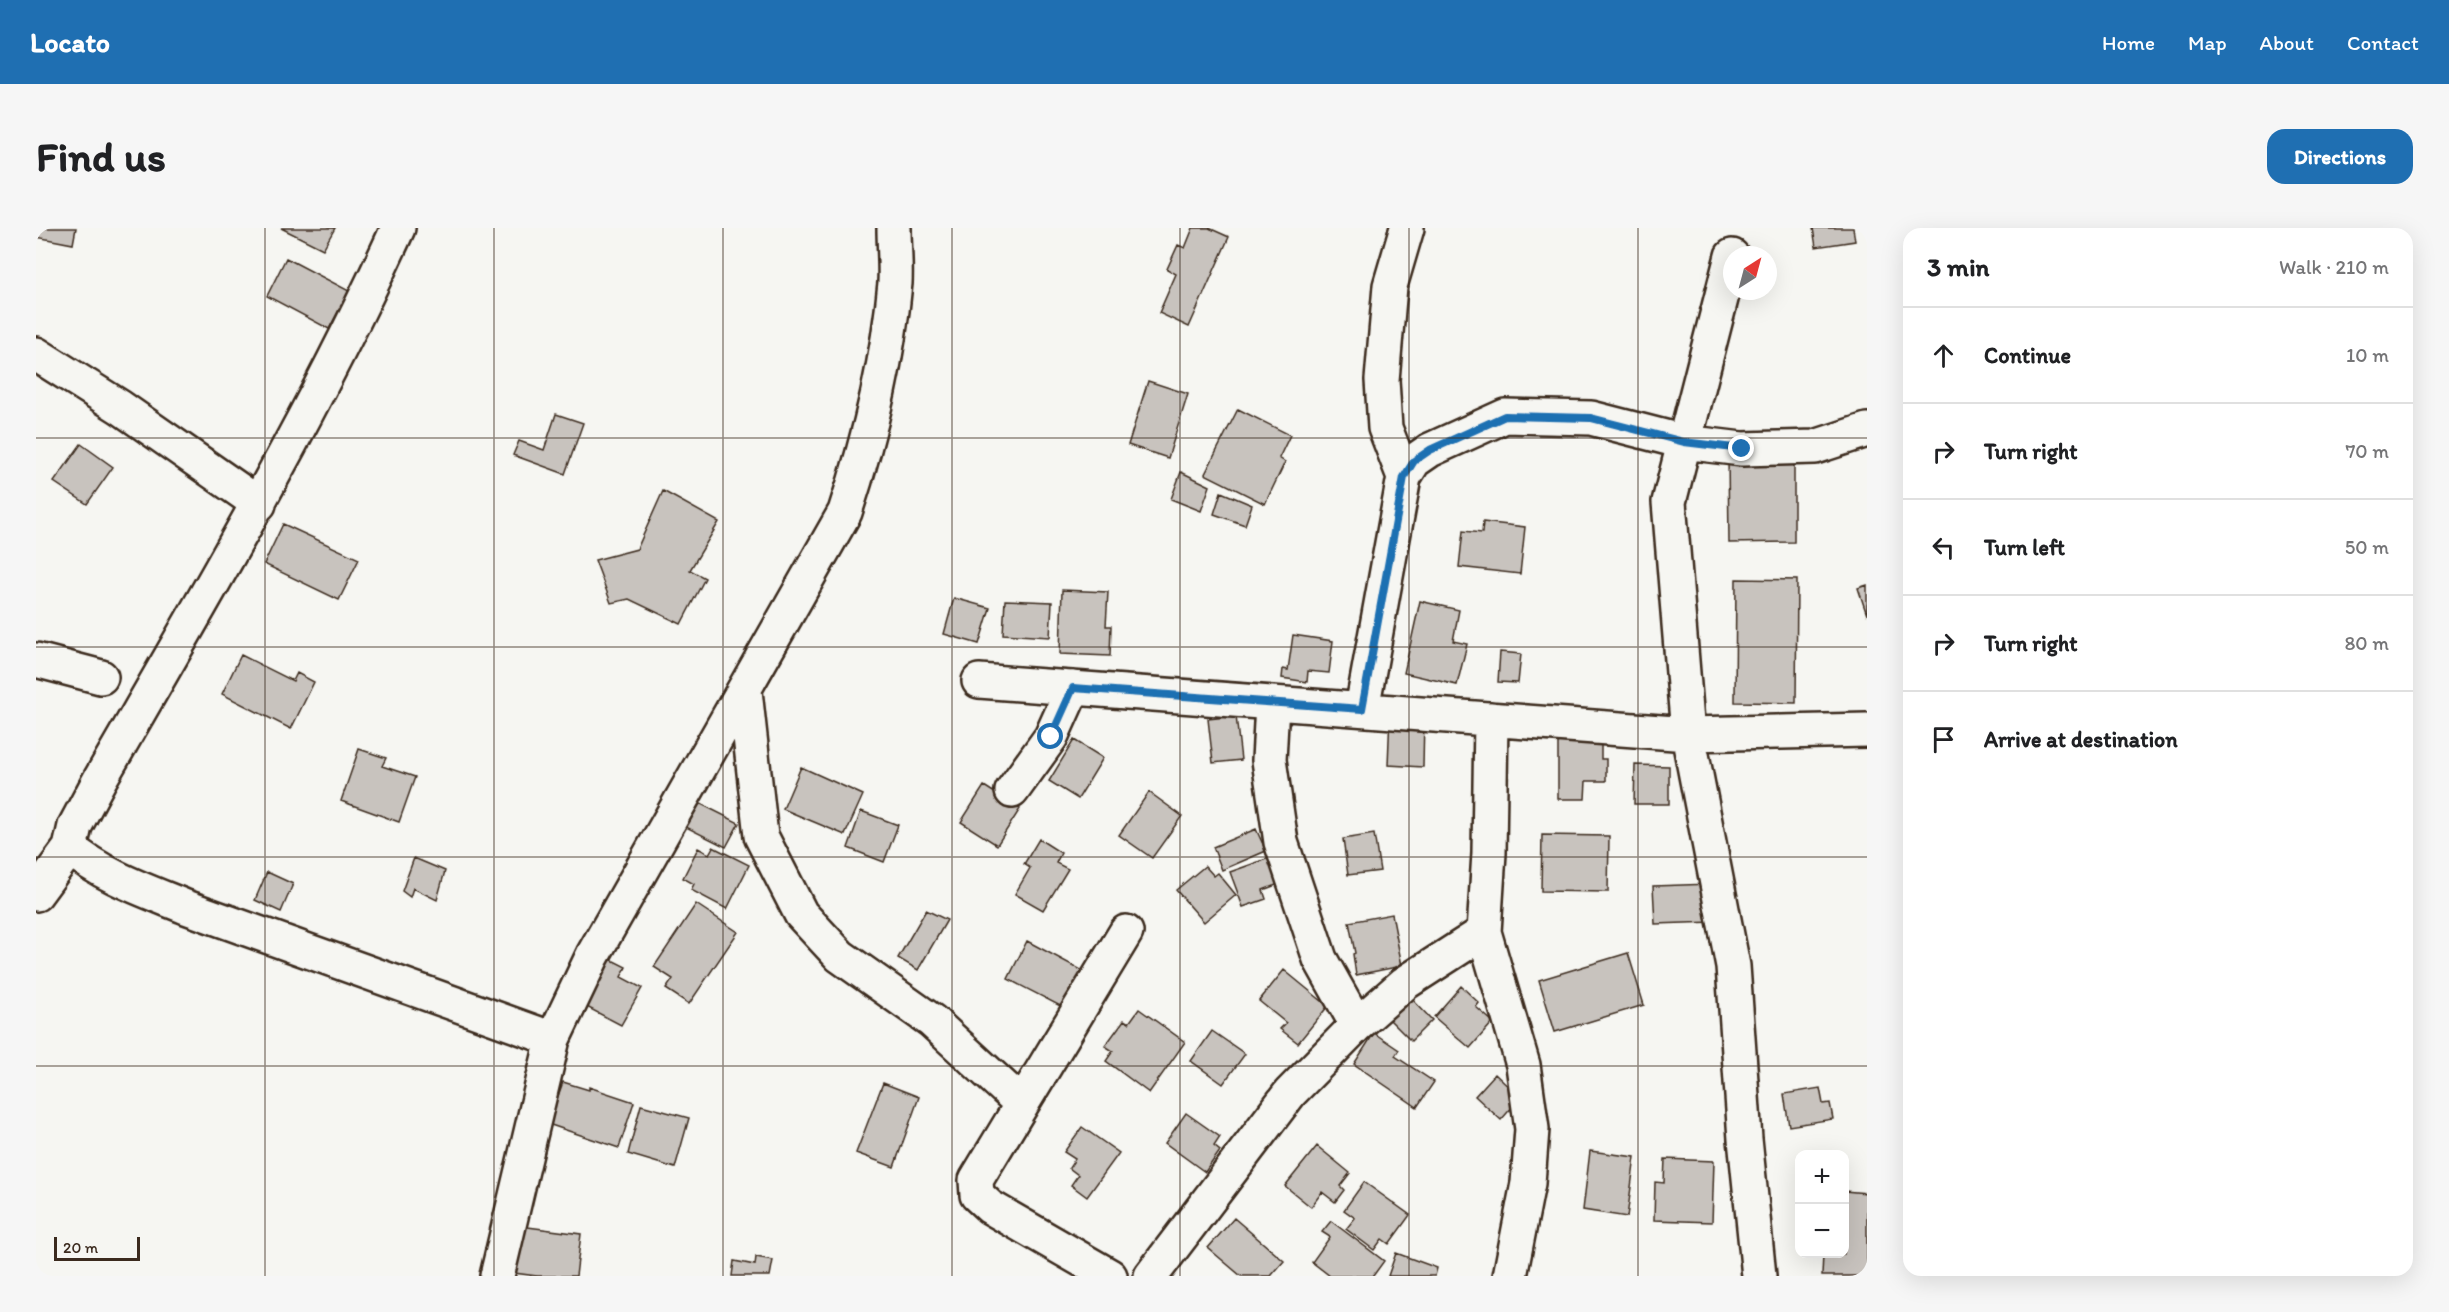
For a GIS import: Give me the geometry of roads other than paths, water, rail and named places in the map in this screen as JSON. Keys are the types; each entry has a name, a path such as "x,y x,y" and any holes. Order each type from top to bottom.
{"street":[{"path":"36,894 70,848 75,826 99,781 259,504 374,281 398,228"},
{"path":"497,1276 553,1039 593,956 840,523 856,481 881,375 890,317 895,282 894,228"},
{"path":"1404,477 1385,428 1382,380 1390,286 1407,228"},
{"path":"1734,246 1738,228"},
{"path":"1723,290 1669,502 1688,734 1733,966 1745,1139 1759,1276"},
{"path":"36,354 120,407 259,504"},
{"path":"1362,709 1404,477 1414,461 1430,450 1505,416 1591,418 1684,442 1742,449 1815,447 1867,430"},
{"path":"36,660 101,677"},
{"path":"979,681 1688,734 1867,730"},
{"path":"1012,791 1051,737 1073,688"},
{"path":"745,691 762,836 801,914 840,956 932,1021 1021,1103"},
{"path":"1272,704 1269,760 1281,842 1320,959 1357,1025"},
{"path":"1491,719 1489,854 1484,932 1523,1065 1532,1130 1528,1183 1510,1276"},
{"path":"70,848 87,862 168,900 553,1039"},
{"path":"1110,1276 990,1207 977,1195 976,1180 1126,932"},
{"path":"1151,1276 1290,1093 1357,1025 1405,983 1484,932"}]}
